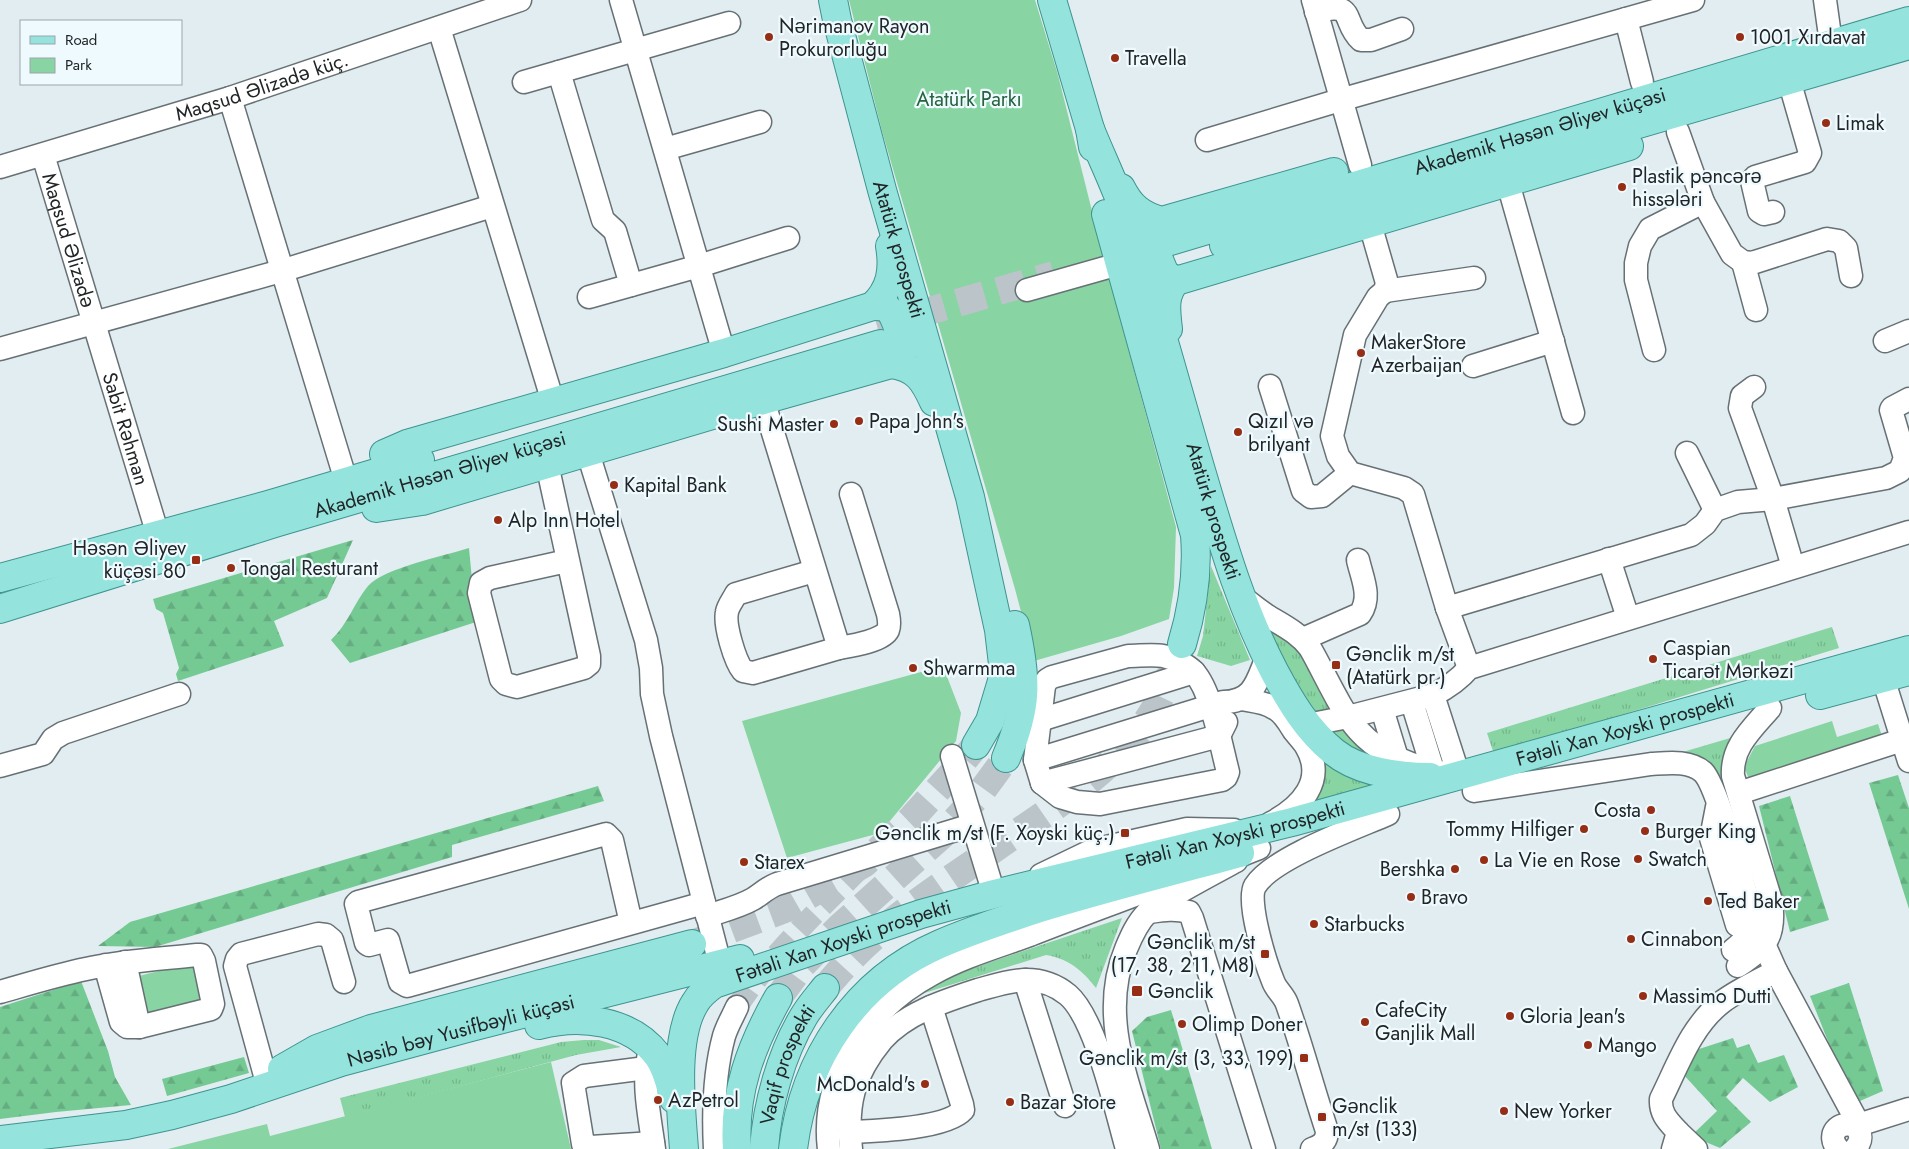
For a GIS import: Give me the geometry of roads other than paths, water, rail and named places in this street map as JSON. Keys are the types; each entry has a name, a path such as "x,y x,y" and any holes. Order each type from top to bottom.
{"main road":[{"name":"Atatürk prospekti","path":"833,0 882,190 970,496 999,630 1003,664 1002,680 995,708 964,751"},
{"name":"Atatürk prospekti","path":"1052,0 1090,129 1108,223 1195,535 1195,590 1182,644"},
{"name":"Akademik Həsən Əliyev küçəsi","path":"1170,251 1767,62 1909,21"},
{"name":"Akademik Həsən Əliyev küçəsi","path":"1170,251 1758,89 1909,45"},
{"path":"1170,251 1360,165 1642,82 1767,62"},
{"path":"1170,251 1370,224 1678,132 1758,89"},
{"name":"Atatürk prospekti","path":"1090,129 1126,218 1240,596 1267,657 1288,697 1307,725 1335,753 1353,763 1374,770 1467,784"},
{"path":"1090,129 1128,202 1141,213 1170,251 1169,289 1166,301 1172,375"},
{"path":"882,190 892,255 888,287 882,298 881,335 926,386 956,446"},
{"path":"272,514 343,471 407,444 724,353 881,335"},
{"path":"272,514 422,501 763,400 881,335"},
{"name":"Akademik Həsən Əliyev küçəsi","path":"0,609 272,514 881,335"},
{"name":"Atatürk prospekti","path":"970,496 1014,622 1023,666 1023,706 1017,731 1006,758"},
{"name":"Akademik Həsən Əliyev küçəsi","path":"0,578 158,535 272,514"},
{"path":"0,588 158,535"},
{"name":"Fətəli Xan Xoyski prospekti","path":"684,1140 681,1096 683,1045 687,1023 694,1004 704,991 714,984 921,914 1001,892 1388,814 1467,784 1909,650"},
{"name":"Fətəli Xan Xoyski prospekti","path":"850,1011 871,989 894,972 939,944 983,927 1259,839 1896,674"},
{"name":"Nəsib bəy Yusifbəyli küçəsi","path":"0,1140 126,1125 231,1099 341,1062 471,1027 921,914"},
{"path":"231,1099 318,1049 371,1030 692,944"},
{"name":"Vaqif prospekti","path":"764,1149 770,1106 789,1048 804,1017 825,988"},
{"name":"Vaqif prospekti","path":"737,1149 737,1122 747,1065 760,1030 778,998"},
{"name":"Vaqif prospekti","path":"793,1149 802,1100 813,1071 823,1050 850,1011"},
{"path":"231,1099 321,1083 544,1023 576,1020 606,1023 630,1031 648,1058 658,1057 666,1071 684,1140"}],"street":[{"name":"Maqsud Əlizadə küç.","path":"0,167 230,98 439,28 497,3 520,0"},
{"path":"621,0 724,353"},
{"path":"1207,140 1340,100 1693,0"},
{"path":"1825,0 1831,43"},
{"path":"1360,165 1314,6 1343,10 1347,14 1356,36 1361,40 1371,40 1402,29"},
{"path":"1626,19 1642,82"},
{"path":"524,82 729,23"},
{"path":"439,28 553,402"},
{"path":"559,72 603,220 615,231 632,285"},
{"path":"1773,212 1764,214 1760,211 1752,181 1755,177 1805,162 1810,153 1789,80"},
{"path":"230,98 343,471"},
{"path":"665,149 760,122"},
{"path":"1678,132 1703,202 1732,254 1743,262 1752,263 1828,239 1839,240 1846,248 1851,276"},
{"name":"Maqsud Əlizadə","path":"42,155 93,324"},
{"path":"1508,183 1574,413"},
{"path":"1654,350 1636,280 1636,263 1640,246 1650,229 1703,202"},
{"path":"0,349 281,271 492,206"},
{"path":"1370,224 1387,283 1385,291 1378,298 1356,335 1332,436 1338,456 1350,473 1404,488 1413,494 1447,608 1469,668"},
{"path":"589,297 699,266 788,238"},
{"path":"1743,262 1756,310"},
{"path":"1027,290 1119,264"},
{"path":"1385,291 1474,278"},
{"name":"Sabit Rəhman","path":"93,324 158,535"},
{"path":"1885,341 1909,331"},
{"path":"1473,366 1553,341"},
{"path":"1270,386 1303,491 1311,497 1322,496 1350,473"},
{"path":"1754,387 1742,396 1740,408 1773,499 1793,567"},
{"path":"1447,608 1691,535 1705,524 1715,510 1738,502 1773,499 1886,478 1900,471 1905,458 1891,410 1909,399"},
{"path":"763,400 839,648"},
{"path":"588,452 646,640 651,668 652,694 661,736 720,964"},
{"path":"1687,453 1715,510"},
{"path":"547,464 589,656 589,664 584,668 517,687 506,684 501,679 479,593 481,583 490,578 567,560"},
{"path":"814,571 736,594 727,613 726,622 738,662 743,671 752,673 878,639 884,636 889,628 888,614 852,494"},
{"path":"1307,725 1348,717 1422,698 1450,686 1461,678 1469,668 1909,532"},
{"path":"1609,558 1628,618"},
{"path":"1303,639 1360,614 1367,598 1358,560"},
{"path":"1240,596 1303,639 1310,648 1348,717 1359,732 1397,758 1416,766 1433,770 1467,784 1675,762 1691,765 1704,772 1718,804 1754,917 1776,971"},
{"path":"1128,656 1163,656 1180,662 1194,672 1202,684 1210,706 1228,772 1222,780 1100,804 1077,802 1060,797 1042,783 1035,760 1044,686 1047,680 1052,677 1128,656"},
{"path":"1042,783 1219,736 1267,657"},
{"path":"1040,720 1194,672"},
{"path":"1739,793 1906,751 1896,674"},
{"path":"0,766 42,754 53,740 63,733 178,694"},
{"path":"1148,1149 1119,1048 1114,1023 1116,980 1120,962 1138,924 1148,912 1259,839 1295,809 1304,799 1310,788 1312,764 1306,746 1276,708 1242,697"},
{"path":"1035,760 1242,697 1288,697"},
{"path":"1422,698 1467,784"},
{"path":"1422,698 1433,770"},
{"path":"1754,917 1771,928 1764,945 1758,952 1736,958 1752,929 1754,917 1770,901 1733,776 1732,766 1742,740 1770,708"},
{"path":"1382,709 1397,758"},
{"path":"964,751 972,825 1001,892"},
{"path":"1312,1149 1325,1142 1327,1131 1286,1002 1273,982 1254,915 1252,899 1254,887 1261,878 1302,852 1388,814"},
{"path":"631,923 612,840 606,834 356,904 366,943 369,945 388,940 400,982 407,986 631,923 705,909 740,905 753,899 766,888 777,884 972,825"},
{"path":"829,1149 828,1131 832,1094 847,1056 881,1011 911,986 949,965 1259,839"},
{"path":"1148,912 1174,909 1189,912 1192,918 1264,1149"},
{"path":"266,1078 235,966 241,954 318,934 326,935 332,940 344,982"},
{"path":"1764,945 1857,1134"},
{"path":"0,992 86,968 115,964 201,955 213,1004 211,1009 139,1027 128,1027 121,1022 115,964"},
{"path":"1696,1149 1676,1141 1660,1108 1661,1099 1692,1036 1709,1014 1723,1001 1776,971"},
{"path":"932,1007 963,1110 958,1116 850,1141 848,1118 850,1100 858,1078 873,1052 899,1025 932,1007 990,986 1025,980 1053,985 1070,996 1076,1005 1089,1028 1127,1149"},
{"path":"1025,980 1065,1106"},
{"path":"715,1149 714,1109 716,1078 724,1034 737,1007"},
{"path":"648,1058 646,1085 654,1146 592,1147 583,1144 573,1083 584,1076 648,1058"},
{"path":"1857,1134 1909,1109"},
{"path":"1838,1149 1832,1138 1837,1127 1843,1124 1857,1134 1909,1122"}],"tunnel":[{"path":"877,326 1054,275"},
{"path":"825,988 859,951 894,920 936,888 1060,803 1103,769 1123,750 1155,708 1177,659"},
{"path":"692,944 785,909 865,863 912,818 976,745"},
{"path":"778,998 803,964 840,927 942,835 982,791 1006,758"},
{"path":"737,1007 765,968 865,863"}],"place":[{"name":"Nərimanov Rayon Prokurorluğu","path":"769,37"},
{"name":"1001 Xırdavat","path":"1740,37"},
{"name":"Travella","path":"1115,58"},
{"name":"Limak","path":"1826,123"},
{"name":"Plastik pəncərə hissələri","path":"1622,187"},
{"name":"MakerStore Azerbaijan","path":"1361,353"},
{"name":"Papa John's","path":"859,421"},
{"name":"Sushi Master","path":"834,424"},
{"name":"Qızıl və brilyant","path":"1238,432"},
{"name":"Kapital Bank","path":"614,485"},
{"name":"Alp Inn Hotel","path":"498,520"},
{"name":"Həsən Əliyev küçəsi 80","path":"196,560"},
{"name":"Tongal Resturant","path":"231,568"},
{"name":"Caspian Ticarət Mərkəzi","path":"1653,659"},
{"name":"Gənclik m/st (Atatürk pr.)","path":"1336,665"},
{"name":"Shwarmma","path":"913,668"},
{"name":"Costa","path":"1651,810"},
{"name":"Tommy Hilfiger","path":"1584,829"},
{"name":"Burger King","path":"1645,831"},
{"name":"Gənclik m/st (F. Xoyski küç.)","path":"1125,833"},
{"name":"Swatch","path":"1638,859"},
{"name":"La Vie en Rose","path":"1484,860"},
{"name":"Starex","path":"744,862"},
{"name":"Bershka","path":"1455,869"},
{"name":"Bravo","path":"1411,897"},
{"name":"Ted Baker","path":"1708,901"},
{"name":"Starbucks","path":"1314,924"},
{"name":"Cinnabon","path":"1631,939"},
{"name":"Gənclik m/st (17, 38, 211, M8)","path":"1265,954"},
{"name":"Gənclik","path":"1137,991"},
{"name":"Massimo Dutti","path":"1643,996"},
{"name":"Gloria Jean's","path":"1510,1016"},
{"name":"CafeCity Ganjlik Mall","path":"1365,1022"},
{"name":"Olimp Doner","path":"1182,1024"},
{"name":"Mango","path":"1588,1045"},
{"name":"Gənclik m/st (3, 33, 199)","path":"1304,1058"},
{"name":"McDonald's","path":"925,1084"},
{"name":"AzPetrol","path":"658,1100"},
{"name":"Bazar Store","path":"1010,1102"},
{"name":"New Yorker","path":"1504,1111"},
{"name":"Gənclik m/st (133)","path":"1322,1117"}],"park label":[{"name":"Atatürk Parkı","path":"969,99"}]}
